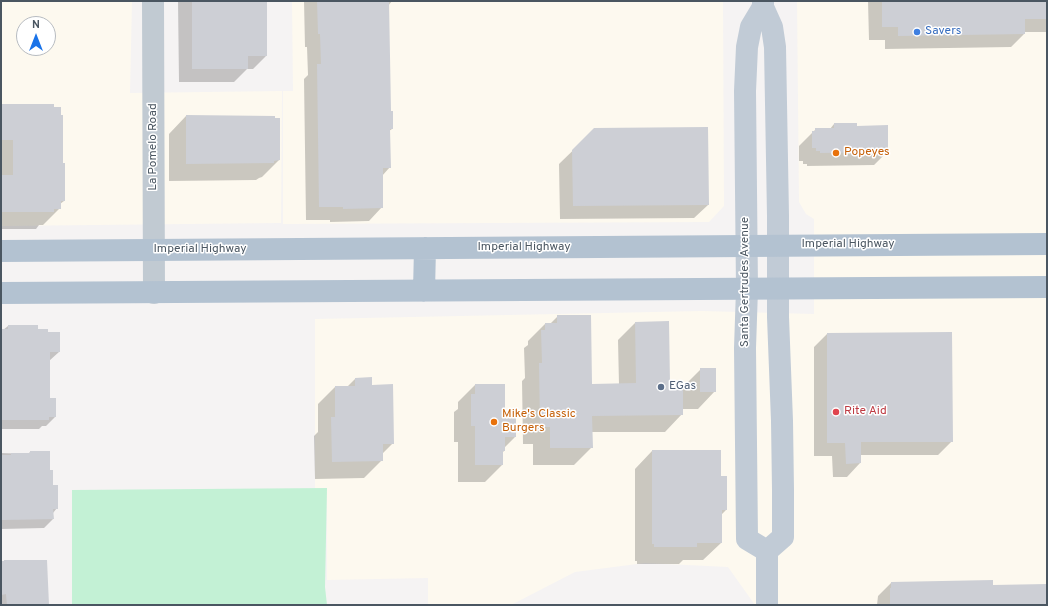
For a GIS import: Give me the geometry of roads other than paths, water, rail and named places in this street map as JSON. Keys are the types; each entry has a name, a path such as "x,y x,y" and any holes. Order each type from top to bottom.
{"main road":[{"name":"Santa Gertrudes Avenue","path":"763,4 772,26 775,47 783,537 767,551 747,539 745,348 747,289 745,91 747,47 751,27 763,4"},
{"name":"Imperial Highway","path":"1,251 1047,244"},
{"path":"424,291 425,248"},
{"path":"1,293 1047,287"},
{"path":"767,551 767,605"}],"street":[{"name":"La Pomelo Road","path":"153,1 154,292"}],"place":[{"name":"Savers","path":"917,32"},
{"name":"Popeyes","path":"836,153"},
{"name":"EGas","path":"661,387"},
{"name":"Rite Aid","path":"836,412"},
{"name":"Mike's Classic Burgers","path":"494,422"}]}
